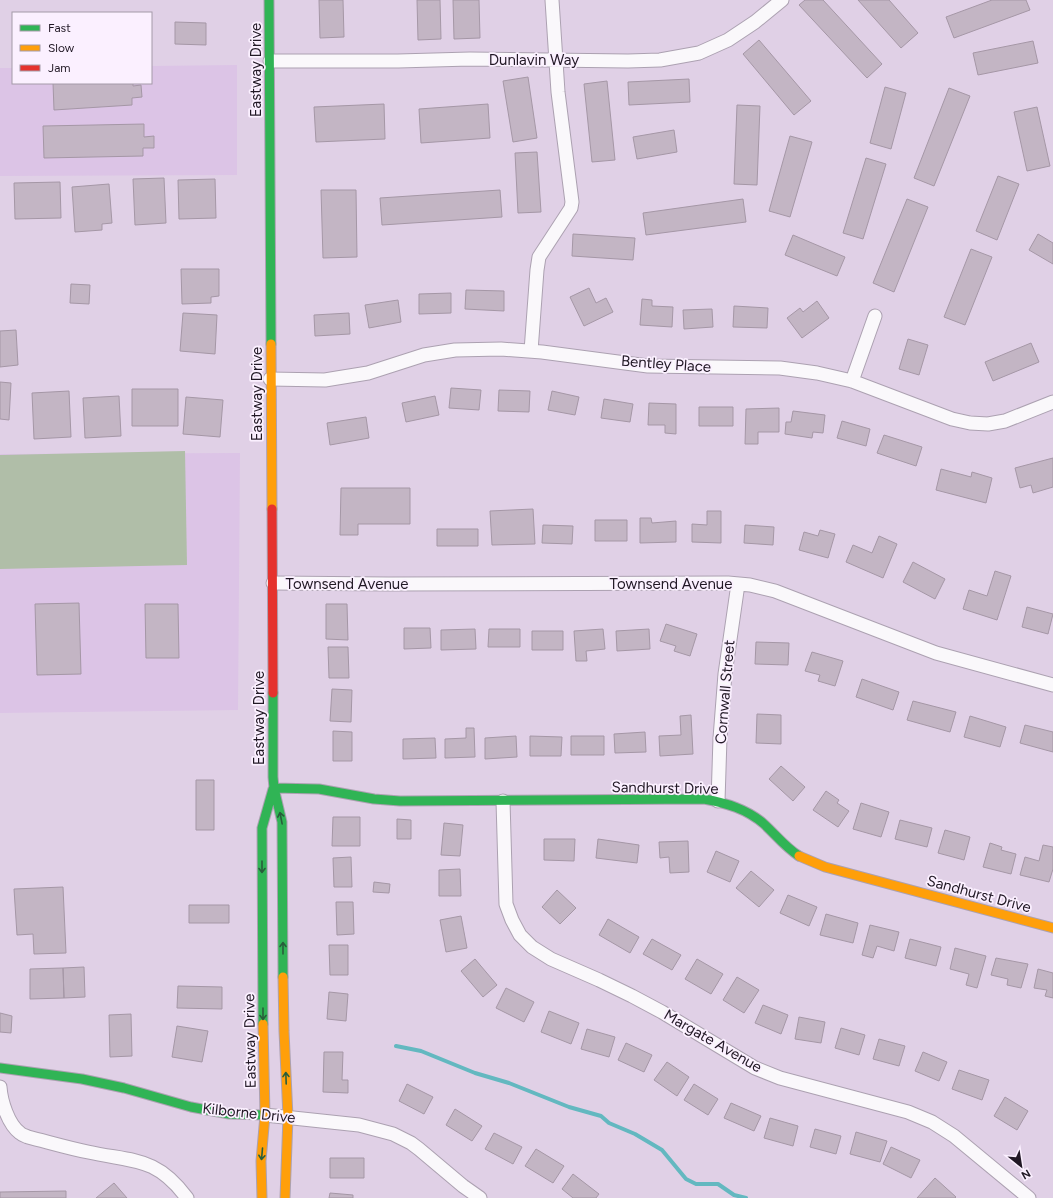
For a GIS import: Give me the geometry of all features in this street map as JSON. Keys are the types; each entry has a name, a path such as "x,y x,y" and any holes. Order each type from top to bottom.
{"main road":[{"name":"Eastway Drive","path":"269,0 270,379 274,788 282,822 284,1031 288,1117 285,1198"},
{"name":"Eastway Drive","path":"262,1198 261,1161 265,1115 262,828 274,788"},
{"name":"Sandhurst Drive","path":"274,788 319,789 374,799 400,801 704,799 718,801 743,809 760,820 787,847 805,859 825,867 1053,928"},
{"name":"Kilborne Drive","path":"0,1068 82,1079 124,1088 191,1107 230,1114 265,1115"}],"street":[{"path":"531,351 539,257 571,208 572,202 555,60 552,0"},
{"name":"Dunlavin Way","path":"270,61 398,62 470,59 660,60 699,53 728,40 755,22 782,0"},
{"path":"852,381 875,316"},
{"name":"Bentley Place","path":"270,379 325,380 368,373 424,355 455,350 498,349 595,358 648,366 799,370 817,372 852,381 970,424 1005,422 1053,402"},
{"name":"Townsend Avenue","path":"273,583 738,584 775,591 936,653 1053,685"},
{"name":"Cornwall Street","path":"718,801 720,738 725,674 738,584"},
{"name":"Margate Avenue","path":"503,801 506,904 520,935 536,950 551,959 632,996 662,1012 755,1068 780,1078 908,1112 932,1122 954,1136 1029,1198"},
{"path":"0,1087 9,1120 20,1133 28,1137 89,1152 140,1161 163,1172 177,1184 187,1198"},
{"name":"Kilborne Drive","path":"265,1115 358,1125 392,1134 419,1149 463,1186 480,1198"}],"shaded area":[{"path":"237,65 237,175 0,176 0,68 12,68 12,84 152,84 152,66"},
{"path":"240,453 238,710 0,713 0,454"}],"green space":[{"path":"185,451 187,565 0,569 0,455"}],"building":[{"path":"319,0 343,0 344,37 320,38"},
{"path":"417,0 440,0 441,39 418,40"},
{"path":"453,0 479,0 480,38 454,39"},
{"path":"805,0 823,0 882,64 867,78 799,5"},
{"path":"858,0 889,0 918,33 901,48"},
{"path":"992,0 1026,0 1030,10 954,38 946,17"},
{"path":"175,22 206,23 206,45 175,44"},
{"path":"759,40 811,101 794,115 743,54"},
{"path":"1033,41 1038,63 978,75 973,53"},
{"path":"528,77 537,138 513,142 503,81"},
{"path":"689,79 690,102 629,105 628,82"},
{"path":"607,81 615,160 592,162 584,84"},
{"path":"53,84 141,85 142,97 132,98 132,105 54,110"},
{"path":"885,87 906,93 891,149 870,143"},
{"path":"949,88 970,96 934,186 914,178"},
{"path":"384,104 385,139 316,142 314,107"},
{"path":"488,104 490,138 421,143 419,109"},
{"path":"737,105 760,106 757,185 734,184"},
{"path":"1037,107 1050,166 1027,171 1014,112"},
{"path":"144,124 144,137 154,136 154,148 143,148 143,156 44,158 43,126"},
{"path":"674,130 677,152 637,159 633,137"},
{"path":"790,136 812,142 790,217 769,211"},
{"path":"537,152 541,212 518,213 515,153"},
{"path":"866,158 886,164 863,239 843,233"},
{"path":"998,176 1019,184 997,240 976,231"},
{"path":"164,178 166,223 135,225 133,179"},
{"path":"215,179 216,218 179,219 178,180"},
{"path":"60,182 61,218 15,219 14,183"},
{"path":"109,184 112,223 102,224 102,230 75,232 72,187"},
{"path":"321,190 356,190 357,257 323,258"},
{"path":"500,190 502,217 382,225 380,198"},
{"path":"743,199 746,222 646,235 643,213"},
{"path":"907,199 928,207 894,292 873,283"},
{"path":"573,234 635,238 633,260 572,256"},
{"path":"1038,234 1053,243 1053,264 1029,250"},
{"path":"793,235 845,257 837,276 785,255"},
{"path":"971,249 992,257 965,325 944,317"},
{"path":"181,269 219,269 219,296 211,297 211,303 182,304"},
{"path":"71,284 90,285 89,304 70,303"},
{"path":"589,288 596,303 606,298 613,312 584,326 570,297"},
{"path":"466,290 504,291 504,311 465,309"},
{"path":"451,293 451,313 419,314 419,294"},
{"path":"642,299 652,300 652,306 673,307 672,327 640,325"},
{"path":"398,300 401,322 369,328 365,305"},
{"path":"817,301 829,318 802,338 787,318 800,308 803,312"},
{"path":"734,306 768,308 767,328 733,327"},
{"path":"712,309 713,327 684,329 683,310"},
{"path":"183,313 217,315 215,354 180,351"},
{"path":"349,313 350,334 315,336 314,315"},
{"path":"16,330 18,365 0,367 0,331"},
{"path":"908,339 928,345 919,375 899,369"},
{"path":"1031,343 1039,362 993,381 985,362"},
{"path":"0,382 11,383 9,420 0,419"},
{"path":"451,388 481,390 479,410 449,408"},
{"path":"132,389 178,389 178,426 132,426"},
{"path":"499,390 530,391 529,412 498,411"},
{"path":"69,391 71,437 34,439 32,393"},
{"path":"552,391 579,397 575,415 548,410"},
{"path":"119,396 121,436 85,438 83,398"},
{"path":"435,396 439,415 406,422 402,403"},
{"path":"186,397 223,400 220,437 183,434"},
{"path":"604,399 633,404 630,422 601,418"},
{"path":"649,403 676,404 676,434 665,433 665,425 648,425"},
{"path":"699,407 733,407 733,426 699,426"},
{"path":"779,408 779,432 758,432 758,444 745,444 746,409"},
{"path":"793,411 825,415 823,433 813,432 812,438 785,434 786,422 791,422"},
{"path":"366,417 369,438 330,445 327,423"},
{"path":"842,421 870,429 866,446 837,438"},
{"path":"884,435 922,447 916,466 877,453"},
{"path":"1053,458 1053,487 1033,493 1031,485 1020,488 1015,468"},
{"path":"941,469 971,477 972,472 992,478 986,503 936,490"},
{"path":"341,488 410,488 410,524 358,524 358,535 340,535"},
{"path":"533,509 535,544 492,545 490,511"},
{"path":"707,511 721,511 721,543 692,542 692,524 707,525"},
{"path":"640,518 651,518 652,523 676,521 676,542 640,543"},
{"path":"595,520 627,520 627,541 595,541"},
{"path":"543,525 573,526 572,544 542,543"},
{"path":"745,525 774,527 773,545 744,543"},
{"path":"437,529 478,529 478,546 437,546"},
{"path":"820,530 835,534 828,558 799,550 804,532 818,536"},
{"path":"879,536 897,544 883,578 846,562 853,545 872,553"},
{"path":"913,562 945,579 935,599 903,582"},
{"path":"995,571 1011,576 997,620 963,609 969,590 987,596"},
{"path":"79,603 81,674 37,675 35,604"},
{"path":"145,604 178,604 179,658 146,658"},
{"path":"326,604 347,604 348,640 326,639"},
{"path":"1027,607 1053,614 1048,634 1022,627"},
{"path":"666,624 697,634 690,656 674,651 676,646 660,641"},
{"path":"404,628 430,628 431,648 404,649"},
{"path":"475,629 476,649 441,650 441,630"},
{"path":"489,629 520,629 520,647 488,647"},
{"path":"603,629 605,649 586,651 587,661 576,661 574,631"},
{"path":"649,629 650,649 617,651 616,631"},
{"path":"532,631 563,631 563,650 532,650"},
{"path":"756,642 789,643 788,665 755,664"},
{"path":"328,647 348,647 349,678 329,678"},
{"path":"812,652 843,661 835,686 818,681 820,675 805,671"},
{"path":"862,679 899,692 893,710 856,697"},
{"path":"332,689 352,690 351,722 330,721"},
{"path":"913,701 956,712 950,732 907,720"},
{"path":"757,714 781,715 781,744 756,743"},
{"path":"691,715 693,754 660,756 659,736 681,735 680,716"},
{"path":"970,716 1006,727 1000,747 964,737"},
{"path":"1025,725 1053,732 1053,752 1020,743"},
{"path":"466,728 474,728 475,757 445,758 445,739 466,738"},
{"path":"333,731 352,732 352,761 333,761"},
{"path":"645,732 646,752 615,753 614,734"},
{"path":"516,736 517,757 485,759 485,738"},
{"path":"530,736 562,737 561,756 530,756"},
{"path":"571,736 604,736 604,755 571,755"},
{"path":"435,738 436,758 403,759 403,739"},
{"path":"781,766 805,787 793,801 769,779"},
{"path":"196,780 214,780 214,830 196,830"},
{"path":"826,791 839,800 837,803 849,811 838,827 813,810"},
{"path":"861,803 889,812 881,837 853,829"},
{"path":"333,817 360,817 360,846 332,846"},
{"path":"397,819 411,820 411,839 397,839"},
{"path":"900,820 932,828 927,847 895,839"},
{"path":"444,823 463,825 460,856 441,855"},
{"path":"945,830 970,837 964,860 938,853"},
{"path":"544,839 575,839 574,861 544,860"},
{"path":"598,839 639,845 637,863 596,858"},
{"path":"688,841 689,872 670,873 669,857 660,858 659,842"},
{"path":"990,843 1002,847 1001,850 1016,854 1011,874 983,867"},
{"path":"1043,845 1053,847 1053,869 1049,882 1020,875 1025,857 1039,861"},
{"path":"716,851 739,861 730,882 707,872"},
{"path":"351,857 352,887 334,887 333,858"},
{"path":"460,869 461,896 439,896 439,870"},
{"path":"751,871 774,890 759,907 736,888"},
{"path":"374,882 390,884 389,893 373,892"},
{"path":"63,887 66,953 34,954 33,934 17,935 14,889"},
{"path":"557,890 576,908 560,924 542,907"},
{"path":"788,895 817,907 809,926 780,913"},
{"path":"336,902 353,902 354,934 337,935"},
{"path":"189,905 229,905 229,923 189,923"},
{"path":"826,914 858,923 853,943 820,935"},
{"path":"461,916 467,948 446,952 440,920"},
{"path":"608,919 639,937 630,953 599,935"},
{"path":"870,925 899,932 894,951 877,946 873,958 862,955"},
{"path":"652,939 681,955 672,970 643,954"},
{"path":"910,939 941,947 936,966 905,958"},
{"path":"329,945 348,945 348,975 330,975"},
{"path":"955,948 986,956 977,988 966,985 969,974 950,969"},
{"path":"996,958 1028,964 1021,988 1007,985 1008,979 991,975"},
{"path":"475,959 497,985 483,997 461,971"},
{"path":"697,959 723,974 711,994 685,979"},
{"path":"84,967 85,997 64,998 63,968"},
{"path":"63,968 64,998 30,999 30,969"},
{"path":"1038,969 1053,973 1053,998 1045,996 1047,990 1034,988"},
{"path":"737,977 759,990 744,1013 723,1000"},
{"path":"178,986 222,987 222,1009 177,1008"},
{"path":"506,988 534,1002 524,1022 496,1008"},
{"path":"329,992 348,994 346,1021 327,1019"},
{"path":"763,1005 788,1015 781,1034 755,1023"},
{"path":"549,1011 579,1023 571,1044 541,1032"},
{"path":"0,1013 12,1016 11,1033 0,1032"},
{"path":"131,1014 132,1056 110,1057 109,1015"},
{"path":"799,1017 825,1022 821,1043 795,1039"},
{"path":"177,1026 208,1031 202,1062 172,1057"},
{"path":"841,1028 865,1035 859,1055 835,1048"},
{"path":"587,1029 615,1037 609,1057 581,1049"},
{"path":"879,1039 905,1046 899,1066 873,1059"},
{"path":"626,1043 652,1055 644,1072 618,1060"},
{"path":"324,1052 343,1052 342,1080 348,1080 348,1093 323,1092"},
{"path":"923,1052 947,1062 939,1081 915,1071"},
{"path":"667,1062 689,1077 677,1096 654,1080"},
{"path":"959,1070 989,1080 982,1100 952,1089"},
{"path":"407,1084 433,1097 424,1114 399,1101"},
{"path":"694,1084 718,1099 708,1115 684,1100"},
{"path":"1005,1097 1028,1111 1017,1130 994,1116"},
{"path":"731,1103 761,1116 754,1131 724,1118"},
{"path":"455,1109 482,1126 472,1141 446,1125"},
{"path":"770,1118 798,1126 793,1146 764,1138"},
{"path":"815,1129 841,1136 836,1154 810,1147"},
{"path":"856,1132 887,1141 880,1162 850,1154"},
{"path":"494,1133 522,1147 513,1164 485,1149"},
{"path":"891,1147 920,1160 911,1178 883,1164"},
{"path":"536,1149 564,1166 553,1183 525,1166"},
{"path":"330,1158 364,1158 364,1178 330,1178"},
{"path":"573,1174 599,1194 596,1198 573,1198 562,1189"},
{"path":"935,1178 956,1197 917,1198"},
{"path":"114,1183 127,1198 96,1198"},
{"path":"66,1191 66,1198 0,1198 0,1192"},
{"path":"330,1193 353,1195 353,1198 329,1198"}],"waterway":[{"path":"396,1046 421,1051 475,1073 509,1083 569,1107 601,1116 609,1123 635,1134 662,1150 686,1179 696,1184 718,1184 734,1195 746,1198"}],"traffic: fast":[{"path":"269,0 271,344"},
{"path":"273,693 273,777 282,822 283,977"},
{"path":"274,788 319,789 374,799 400,801 704,799 720,802 751,814 799,856"},
{"path":"263,1024 262,828 273,789"},
{"path":"0,1068 82,1079 124,1088 191,1107 229,1114 265,1115"}],"traffic: slow":[{"path":"271,344 272,509"},
{"path":"799,856 825,867 1053,928"},
{"path":"283,977 288,1117 285,1198"},
{"path":"262,1198 261,1161 265,1115 263,1024"}],"traffic: jam":[{"path":"272,509 273,693"}]}
